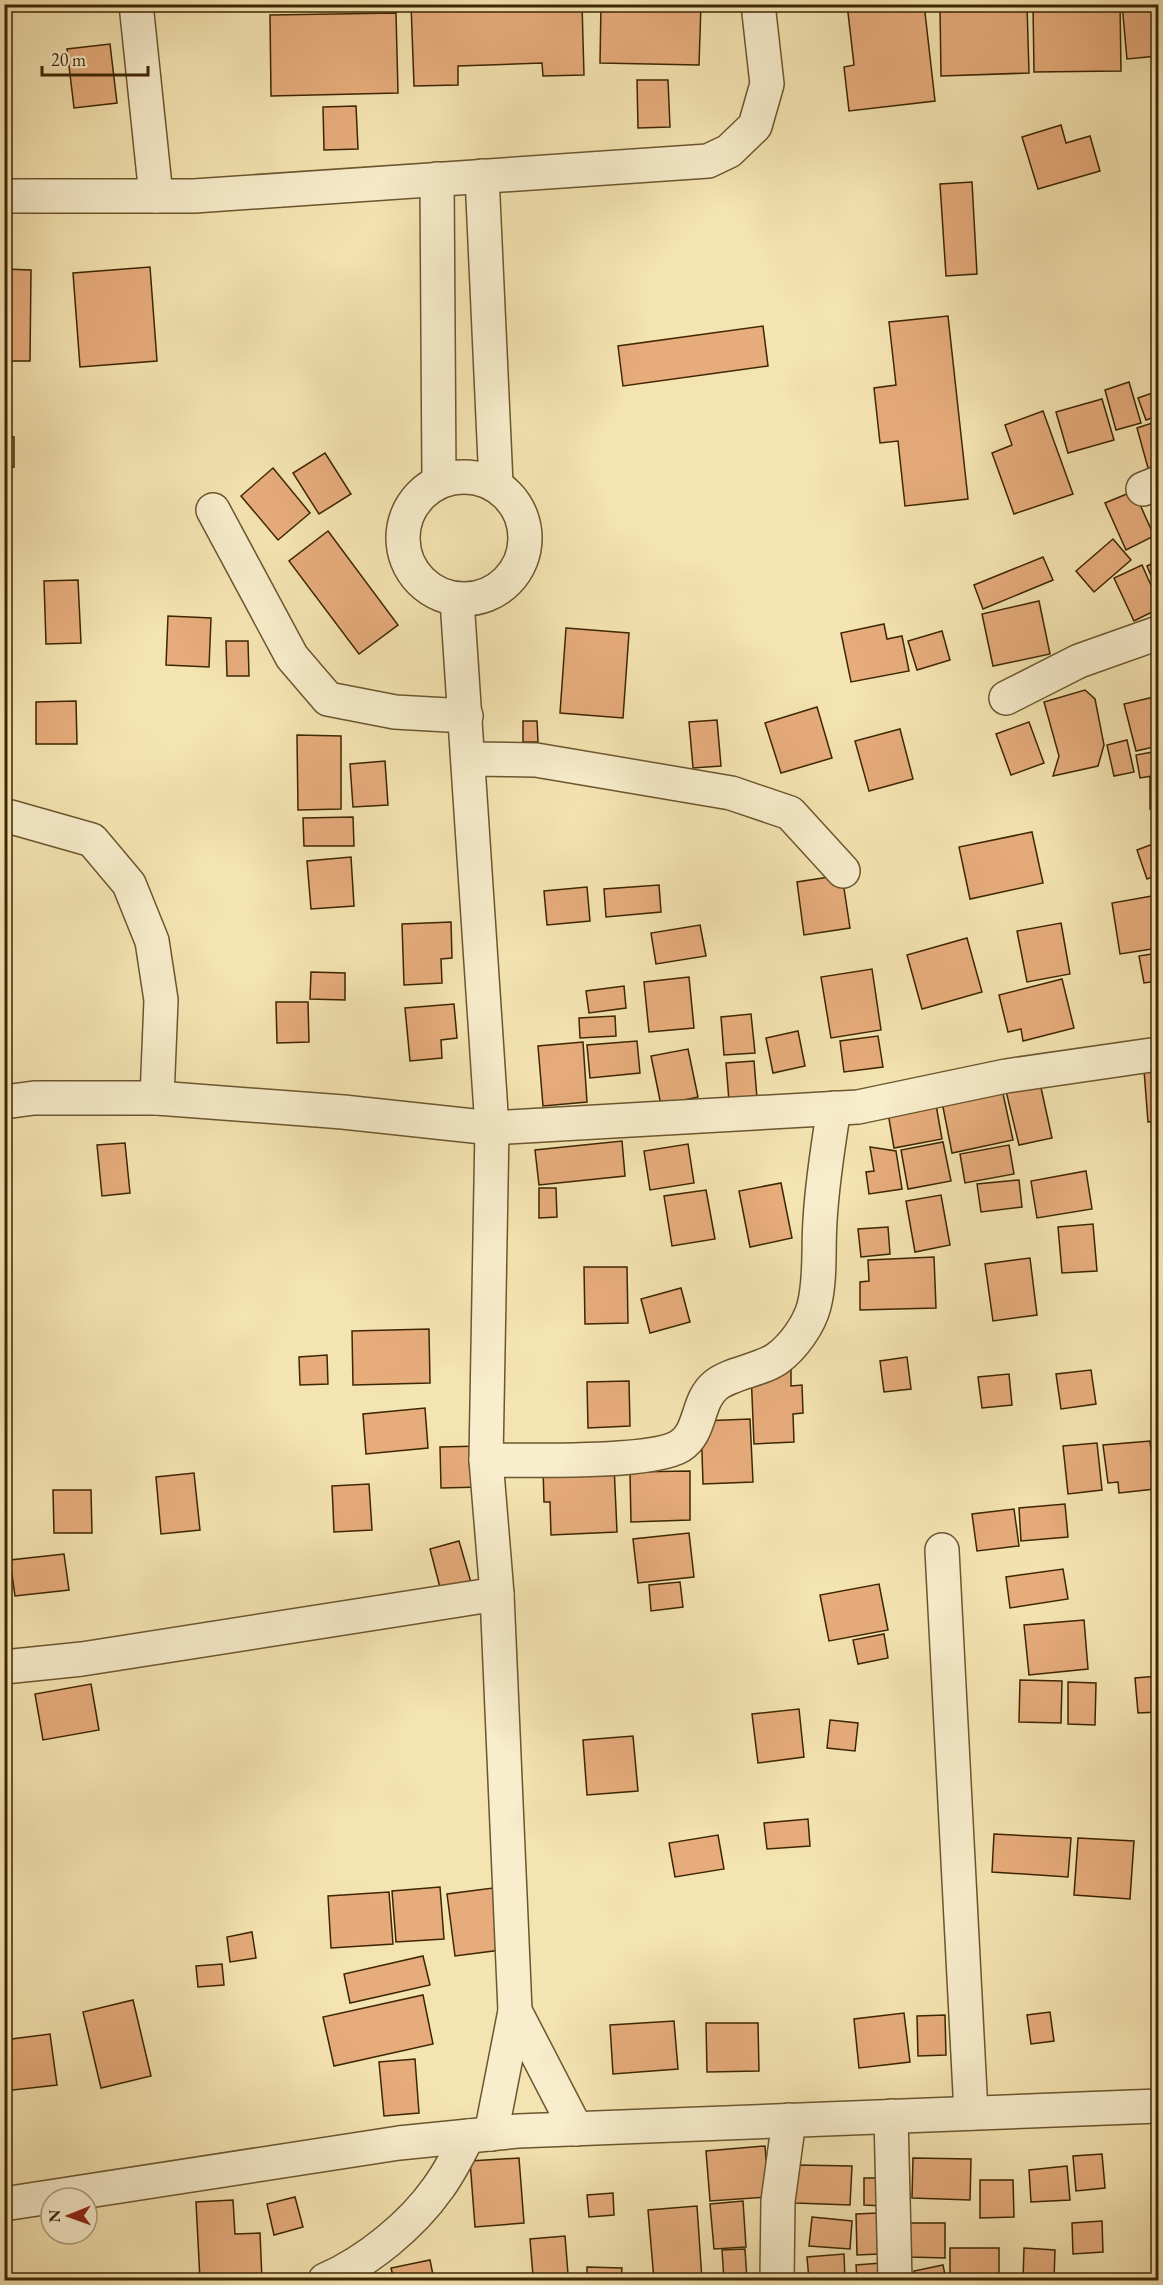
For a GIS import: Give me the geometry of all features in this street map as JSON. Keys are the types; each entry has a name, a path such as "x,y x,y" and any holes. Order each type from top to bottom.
{"street":[{"path":"136,4 156,196"},
{"path":"4,196 194,196 708,161 729,151 755,126 767,84 758,4"},
{"path":"482,176 496,484"},
{"path":"437,179 439,480"},
{"path":"469,475 496,484 516,504 526,530 523,558 509,581 485,596 458,600 432,591 412,573 403,547 405,520 418,496 439,480 469,475"},
{"path":"213,510 292,657 328,699 395,712 466,716"},
{"path":"326,2280 367,2257 408,2221 438,2188 480,2135 515,2011 497,1594 486,1460 492,1128 458,600"},
{"path":"1006,698 1079,661 1158,633"},
{"path":"469,759 536,759 731,793 790,813 843,871"},
{"path":"4,818 12,817 92,840 129,884 152,941 161,1000 157,1098"},
{"path":"4,1102 34,1098 157,1098 343,1112 492,1128 858,1107 1006,1076 1158,1054"},
{"path":"486,1460 628,1457 664,1452 680,1446 695,1431 703,1404 715,1385 778,1359 801,1333 814,1308 823,1173 834,1108"},
{"path":"942,1550 971,2113"},
{"path":"4,1667 94,1657 497,1594"},
{"path":"515,2011 576,2129"},
{"path":"4,2204 399,2143 480,2135 576,2129 1158,2106"},
{"path":"891,2116 895,2280"},
{"path":"777,2280 778,2201 789,2120"}],"building":[{"path":"307,4 370,4 370,6 308,10"},
{"path":"411,4 582,4 584,75 543,76 542,63 458,66 458,85 414,86"},
{"path":"601,4 701,4 699,65 600,63"},
{"path":"847,4 924,4 935,101 849,111 844,67 854,65"},
{"path":"1120,4 1121,71 1034,72 1033,5"},
{"path":"1122,4 1158,4 1158,56 1127,59"},
{"path":"1027,5 1029,73 941,76 940,8"},
{"path":"396,13 398,93 271,96 270,15"},
{"path":"110,44 117,103 74,108 67,49"},
{"path":"637,80 668,80 670,127 638,128"},
{"path":"356,106 358,149 324,150 323,107"},
{"path":"1061,125 1066,143 1090,136 1100,171 1038,189 1022,137"},
{"path":"972,182 977,274 946,276 940,184"},
{"path":"150,267 157,361 80,367 73,273"},
{"path":"4,269 31,270 30,361 4,361"},
{"path":"948,316 968,499 905,506 898,441 880,443 874,388 896,385 889,322"},
{"path":"763,326 768,366 623,386 618,346"},
{"path":"1129,382 1141,423 1116,430 1105,390"},
{"path":"1158,391 1158,416 1146,420 1138,398"},
{"path":"1102,399 1114,440 1068,453 1056,412"},
{"path":"1043,411 1073,494 1014,514 992,453 1012,445 1005,425"},
{"path":"1158,421 1158,466 1148,468 1137,428"},
{"path":"4,437 14,437 14,467 4,467"},
{"path":"325,453 351,494 319,514 293,473"},
{"path":"273,468 310,513 278,540 241,496"},
{"path":"1134,491 1154,536 1126,550 1105,503"},
{"path":"328,531 398,625 359,654 289,561"},
{"path":"1113,539 1131,560 1094,592 1076,571"},
{"path":"1043,557 1053,580 983,609 974,585"},
{"path":"1158,561 1158,593 1147,566"},
{"path":"1142,565 1158,601 1158,609 1134,621 1114,578"},
{"path":"78,580 81,643 46,644 44,581"},
{"path":"1039,601 1050,654 993,666 982,614"},
{"path":"168,616 211,618 209,667 166,665"},
{"path":"884,624 887,639 902,636 909,671 851,682 841,633"},
{"path":"566,628 629,633 623,718 560,713"},
{"path":"942,631 950,660 917,670 908,641"},
{"path":"226,641 248,641 249,676 227,676"},
{"path":"1085,690 1095,699 1104,745 1098,766 1053,776 1059,756 1044,702"},
{"path":"1158,696 1158,746 1136,751 1124,704"},
{"path":"76,701 77,744 36,744 36,702"},
{"path":"817,707 832,758 781,773 765,723"},
{"path":"717,720 721,766 693,768 689,722"},
{"path":"523,721 537,721 538,742 523,742"},
{"path":"1029,722 1044,763 1011,775 996,734"},
{"path":"900,729 913,779 869,791 855,741"},
{"path":"297,735 341,736 341,809 298,810"},
{"path":"1127,740 1134,772 1114,776 1107,745"},
{"path":"1158,751 1158,775 1140,778 1136,755"},
{"path":"385,761 388,805 353,807 350,764"},
{"path":"1150,777 1158,777 1158,809 1150,809"},
{"path":"353,817 354,846 304,846 303,818"},
{"path":"1032,832 1043,883 970,899 959,847"},
{"path":"1158,842 1158,875 1147,879 1137,850"},
{"path":"351,857 354,906 311,909 307,861"},
{"path":"842,875 850,928 804,935 797,882"},
{"path":"659,885 661,912 606,917 604,889"},
{"path":"587,887 590,921 547,925 544,891"},
{"path":"1158,895 1158,919 1155,919 1158,948 1120,954 1112,903"},
{"path":"451,922 452,958 441,959 442,983 404,985 402,924"},
{"path":"1061,923 1070,974 1027,982 1017,931"},
{"path":"700,925 706,956 656,964 651,933"},
{"path":"967,938 982,992 922,1009 907,955"},
{"path":"1158,953 1158,981 1144,983 1139,956"},
{"path":"872,969 881,1030 831,1038 821,977"},
{"path":"311,972 345,973 345,1000 310,999"},
{"path":"689,977 694,1028 649,1032 644,982"},
{"path":"1062,979 1074,1028 1023,1041 1021,1029 1008,1032 999,995"},
{"path":"624,986 626,1008 589,1013 586,991"},
{"path":"276,1002 308,1002 309,1042 277,1043"},
{"path":"454,1004 457,1038 441,1040 442,1058 410,1061 405,1008"},
{"path":"751,1014 755,1053 724,1055 721,1017"},
{"path":"615,1016 616,1036 580,1038 579,1018"},
{"path":"798,1031 805,1066 773,1073 766,1038"},
{"path":"878,1036 883,1067 844,1072 840,1041"},
{"path":"637,1041 640,1073 590,1078 587,1045"},
{"path":"583,1042 587,1102 543,1106 538,1046"},
{"path":"688,1049 698,1097 661,1105 651,1056"},
{"path":"754,1061 757,1098 729,1101 726,1063"},
{"path":"1158,1069 1158,1121 1148,1122 1144,1070"},
{"path":"1040,1083 1052,1138 1019,1145 1006,1091"},
{"path":"1002,1089 1013,1140 952,1153 942,1102"},
{"path":"935,1099 942,1139 894,1148 887,1107"},
{"path":"622,1141 625,1176 539,1185 535,1150"},
{"path":"943,1142 951,1181 908,1189 901,1150"},
{"path":"125,1143 130,1193 102,1196 97,1145"},
{"path":"688,1144 694,1183 650,1190 644,1151"},
{"path":"1009,1145 1014,1174 965,1183 960,1154"},
{"path":"870,1147 896,1151 902,1189 869,1194 866,1172 874,1171"},
{"path":"1086,1171 1092,1209 1037,1218 1031,1181"},
{"path":"1019,1180 1022,1207 981,1212 977,1184"},
{"path":"781,1183 792,1238 750,1247 739,1191"},
{"path":"539,1188 556,1188 557,1217 539,1218"},
{"path":"706,1190 715,1239 672,1246 664,1196"},
{"path":"941,1195 950,1245 915,1252 906,1201"},
{"path":"1093,1224 1097,1271 1062,1273 1058,1227"},
{"path":"888,1227 890,1254 861,1257 858,1229"},
{"path":"934,1257 936,1308 860,1310 860,1282 869,1281 868,1260"},
{"path":"1030,1258 1037,1315 993,1321 985,1264"},
{"path":"584,1267 627,1267 628,1323 585,1324"},
{"path":"681,1288 690,1322 650,1333 641,1299"},
{"path":"429,1329 430,1383 353,1385 352,1331"},
{"path":"327,1355 328,1384 300,1385 299,1357"},
{"path":"907,1357 911,1389 884,1392 880,1361"},
{"path":"791,1370 791,1386 802,1385 803,1413 793,1414 794,1442 754,1444 751,1372"},
{"path":"1091,1370 1096,1404 1061,1409 1056,1374"},
{"path":"1009,1374 1012,1405 982,1408 978,1377"},
{"path":"629,1381 630,1426 588,1428 587,1382"},
{"path":"425,1408 428,1448 366,1454 363,1414"},
{"path":"750,1419 753,1482 703,1484 701,1421"},
{"path":"1150,1441 1155,1489 1119,1493 1118,1482 1108,1483 1103,1445"},
{"path":"1097,1443 1102,1490 1068,1494 1063,1446"},
{"path":"481,1446 482,1487 441,1488 440,1447"},
{"path":"614,1465 617,1532 551,1535 550,1502 544,1502 543,1468"},
{"path":"690,1471 690,1520 631,1522 630,1472"},
{"path":"194,1473 200,1530 161,1534 156,1477"},
{"path":"369,1484 372,1530 334,1532 332,1486"},
{"path":"53,1490 91,1490 92,1533 54,1533"},
{"path":"1065,1504 1068,1537 1021,1541 1019,1508"},
{"path":"1014,1509 1019,1546 977,1551 972,1514"},
{"path":"689,1533 694,1577 638,1583 633,1539"},
{"path":"459,1541 472,1586 442,1595 430,1549"},
{"path":"64,1554 69,1590 15,1596 10,1560"},
{"path":"1063,1569 1068,1599 1010,1608 1006,1577"},
{"path":"680,1582 683,1607 651,1611 649,1585"},
{"path":"879,1584 888,1630 829,1641 820,1595"},
{"path":"1084,1620 1088,1669 1029,1675 1024,1625"},
{"path":"884,1634 888,1658 858,1664 853,1640"},
{"path":"1158,1676 1158,1712 1138,1713 1135,1678"},
{"path":"1020,1680 1062,1681 1061,1723 1019,1722"},
{"path":"1068,1682 1096,1683 1095,1725 1068,1724"},
{"path":"91,1684 99,1730 43,1740 35,1694"},
{"path":"799,1709 804,1757 758,1763 752,1714"},
{"path":"830,1720 858,1723 855,1751 827,1748"},
{"path":"633,1736 638,1791 587,1795 583,1740"},
{"path":"808,1819 810,1846 767,1849 764,1823"},
{"path":"994,1834 1071,1838 1068,1877 992,1872"},
{"path":"718,1835 724,1869 675,1877 669,1843"},
{"path":"1078,1838 1134,1841 1130,1899 1074,1895"},
{"path":"1152,1850 1158,1850 1158,1894 1155,1894"},
{"path":"440,1887 444,1939 396,1942 392,1891"},
{"path":"493,1888 501,1950 455,1956 447,1894"},
{"path":"389,1892 393,1944 331,1948 328,1896"},
{"path":"252,1932 256,1958 230,1962 227,1937"},
{"path":"423,1956 430,1985 350,2003 344,1974"},
{"path":"222,1964 224,1985 198,1987 196,1966"},
{"path":"423,1995 433,2044 334,2066 323,2017"},
{"path":"133,2000 151,2076 101,2088 83,2012"},
{"path":"1050,2012 1054,2041 1031,2044 1027,2015"},
{"path":"904,2013 910,2062 859,2068 854,2019"},
{"path":"945,2015 946,2055 918,2056 917,2016"},
{"path":"674,2021 678,2069 613,2074 610,2025"},
{"path":"706,2023 758,2023 759,2071 707,2072"},
{"path":"50,2034 57,2085 4,2091 4,2040"},
{"path":"415,2059 419,2113 384,2116 379,2062"},
{"path":"765,2146 769,2197 710,2201 706,2151"},
{"path":"1102,2154 1105,2188 1076,2191 1073,2156"},
{"path":"519,2158 524,2223 475,2227 470,2161"},
{"path":"913,2158 971,2159 970,2200 912,2198"},
{"path":"797,2165 852,2166 850,2205 795,2203"},
{"path":"1067,2166 1070,2200 1031,2202 1029,2170"},
{"path":"864,2178 883,2178 883,2206 864,2205"},
{"path":"980,2180 1013,2180 1014,2217 980,2218"},
{"path":"613,2193 614,2215 589,2217 587,2195"},
{"path":"295,2197 303,2227 274,2235 267,2204"},
{"path":"233,2200 235,2234 260,2233 262,2280 200,2280 196,2202"},
{"path":"743,2201 746,2247 714,2249 710,2204"},
{"path":"697,2206 702,2280 654,2280 648,2210"},
{"path":"878,2213 879,2254 857,2255 856,2214"},
{"path":"812,2217 852,2221 850,2249 809,2246"},
{"path":"1102,2221 1103,2252 1073,2254 1072,2223"},
{"path":"910,2223 945,2223 945,2258 910,2257"},
{"path":"565,2236 568,2274 533,2276 530,2239"},
{"path":"950,2248 999,2248 999,2277 950,2276"},
{"path":"1024,2248 1055,2250 1054,2280 1023,2280"},
{"path":"745,2249 747,2280 724,2280 722,2250"},
{"path":"844,2254 845,2280 809,2280 807,2257"},
{"path":"430,2260 434,2280 394,2280 391,2268"},
{"path":"881,2263 883,2280 857,2280 856,2265"},
{"path":"943,2265 946,2280 916,2280 914,2271"},
{"path":"587,2267 622,2268 621,2280 587,2280"}]}
